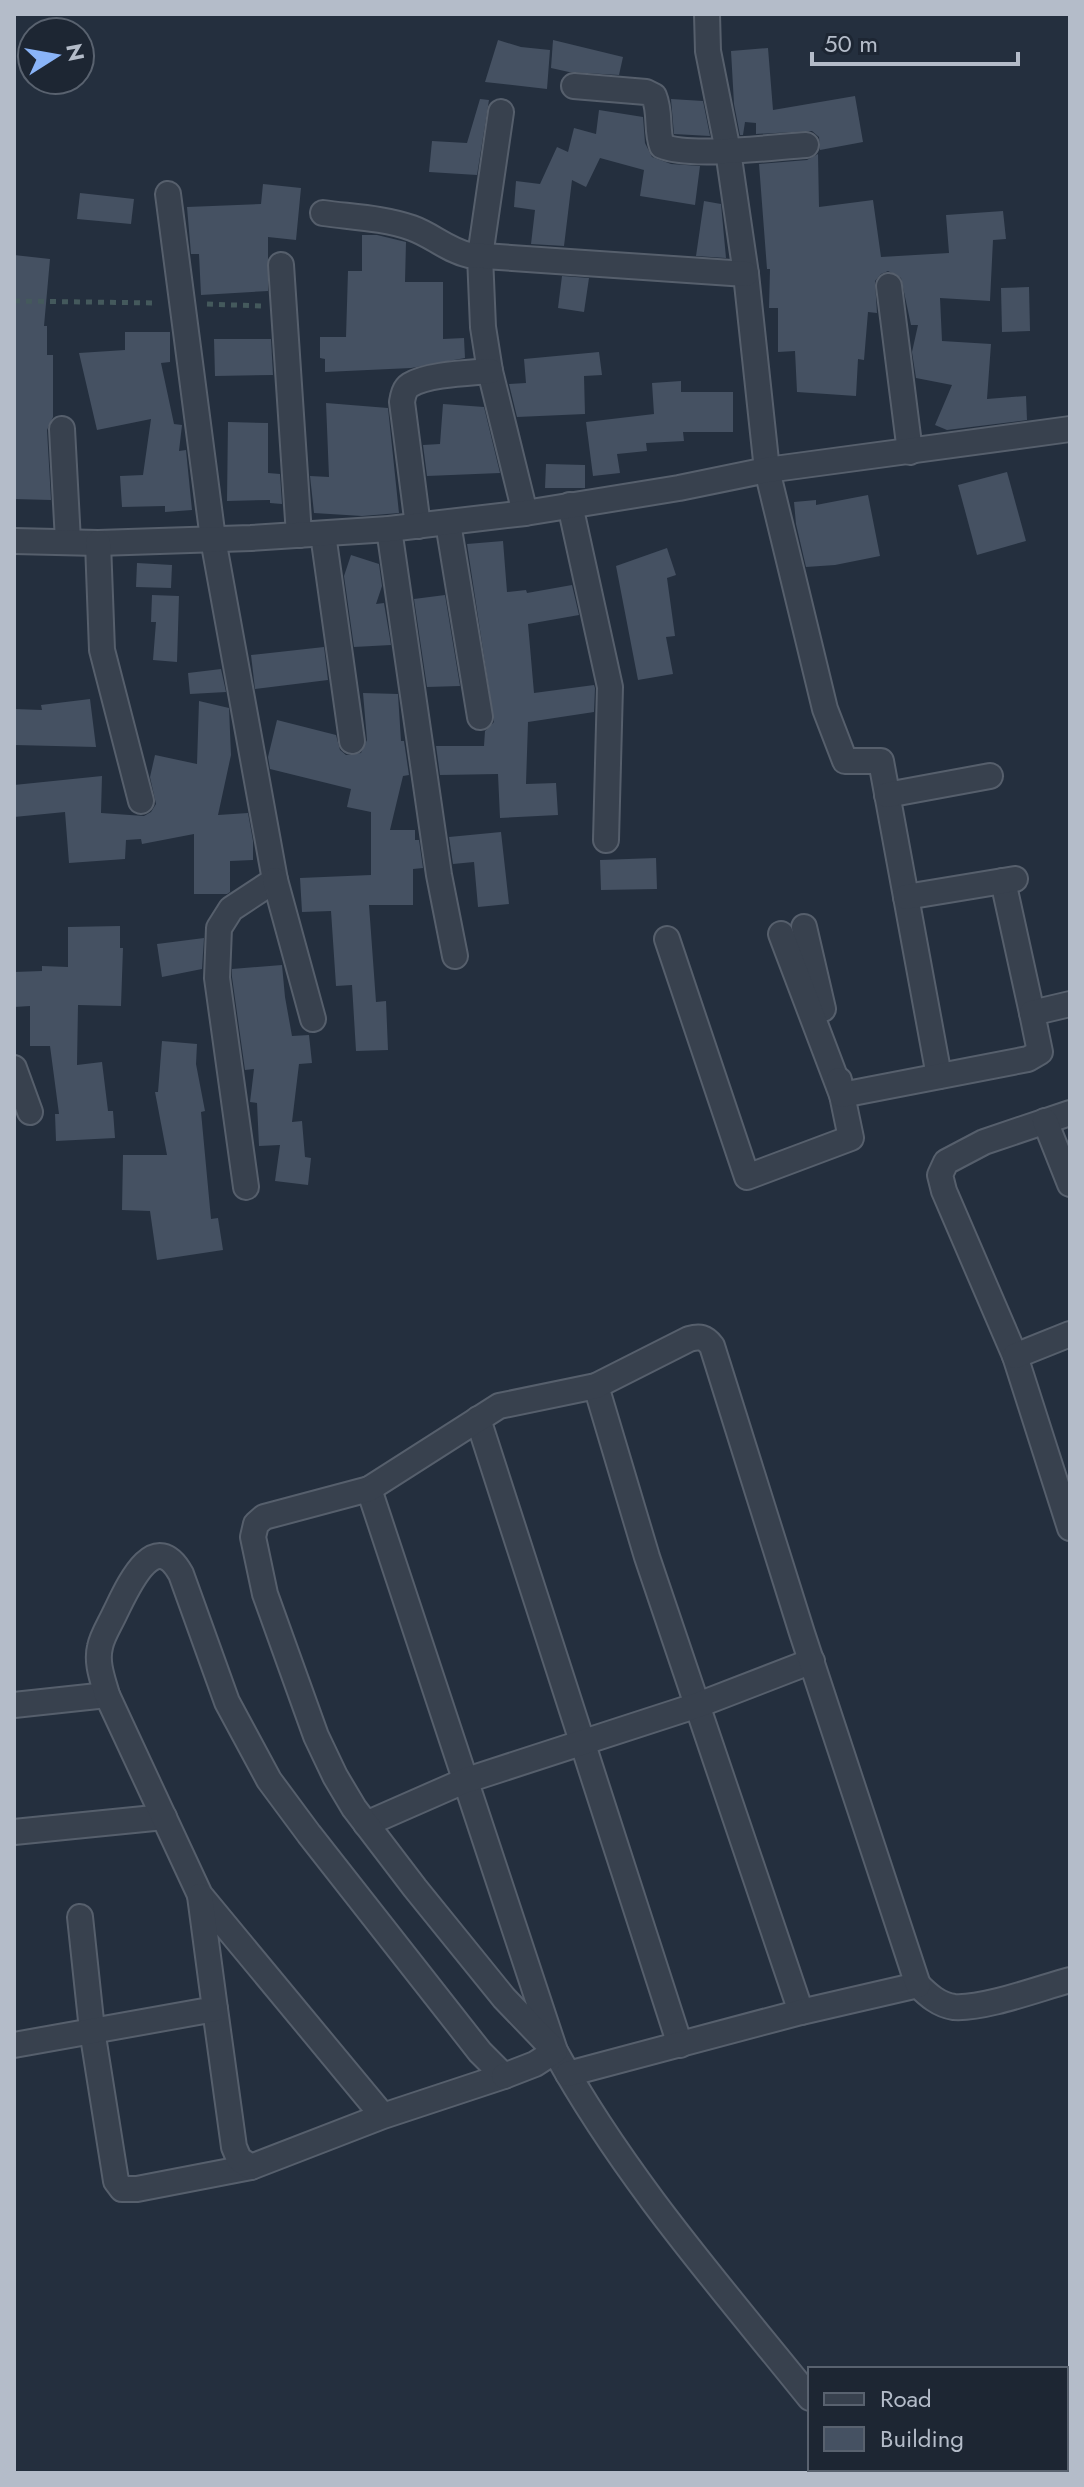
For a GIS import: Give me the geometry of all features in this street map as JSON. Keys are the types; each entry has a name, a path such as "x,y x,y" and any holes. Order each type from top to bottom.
{"street":[{"path":"707,14 708,51 728,151 746,274 767,470 825,709 845,761 881,761 939,1076"},
{"path":"574,86 646,92 654,96 659,109 659,138 662,146 672,151 728,151 806,145"},
{"path":"501,112 480,256 483,327 490,371 525,513"},
{"path":"168,194 213,539 275,880 313,1019"},
{"path":"323,213 394,223 415,229 456,252 480,256 746,274"},
{"path":"281,265 282,307 311,535 352,741"},
{"path":"889,286 910,452"},
{"path":"418,526 403,393 410,385 439,377 490,371"},
{"path":"62,429 68,541"},
{"path":"14,541 98,543 311,535 448,523 525,513 767,470 1070,429"},
{"path":"570,505 610,687 606,840"},
{"path":"448,523 480,717"},
{"path":"389,529 439,875 455,956"},
{"path":"98,543 102,650 141,801"},
{"path":"887,795 990,776"},
{"path":"246,1187 217,978 219,928 231,909 275,880"},
{"path":"842,1095 1028,1059 1040,1052 1009,880 906,897"},
{"path":"667,939 747,1177 851,1138 842,1095 792,931"},
{"path":"1032,1013 1070,1004"},
{"path":"14,1068 30,1112"},
{"path":"1070,1113 984,1142 946,1162 940,1175 944,1191 1015,1356 1070,1528"},
{"path":"1045,1121 1070,1184"},
{"path":"1015,1356 1070,1334"},
{"path":"808,2396 659,2212 601,2129 568,2074 546,2056 366,1824 335,1776 316,1736 265,1594 253,1537 256,1524 264,1517 369,1489 499,1406 596,1386 689,1339 706,1339 712,1346 918,1985 933,2000 954,2007 987,2003 1070,1980"},
{"path":"596,1386 647,1557 801,2012"},
{"path":"478,1419 680,2045"},
{"path":"369,1489 464,1781 539,1996 546,2056"},
{"path":"383,2116 200,1895 107,1695 99,1664 100,1645 133,1576 155,1557 164,1556 174,1561 181,1574 227,1702 269,1780 480,2052 504,2076"},
{"path":"366,1824 464,1781 698,1705 812,1661"},
{"path":"14,1705 107,1695"},
{"path":"14,1832 164,1817"},
{"path":"200,1895 234,2147 239,2159 251,2167"},
{"path":"80,1917 92,2030 116,2181 122,2189 137,2189 251,2167 383,2116 504,2076 546,2056"},
{"path":"568,2074 801,2012 918,1985"},
{"path":"14,2045 215,2009"}],"path":[{"path":"14,301 282,307"}],"building":[{"path":"498,40 521,47 550,50 547,89 485,82"},
{"path":"553,40 623,57 619,75 551,68"},
{"path":"768,48 773,110 855,96 863,142 820,150 819,137 812,131 756,134 756,123 745,122 743,135 740,135 734,104 731,51"},
{"path":"480,99 489,100 477,175 429,172 432,141 467,143"},
{"path":"671,99 703,101 710,136 674,134"},
{"path":"599,110 643,117 645,143 652,157 671,164 700,166 695,205 640,196 644,170 600,158 586,187 572,180 564,246 531,244 535,210 514,207 516,181 540,184 557,147 568,152 574,128 596,134"},
{"path":"818,154 819,207 873,200 881,257 949,253 946,215 1003,211 1006,239 993,240 990,301 940,298 942,341 991,344 987,399 1026,396 1027,420 947,430 935,425 952,385 916,378 912,352 918,325 911,325 901,278 888,271 875,281 877,313 868,312 864,360 858,359 856,396 797,392 795,351 778,352 778,308 769,308 770,269 767,269 759,164 807,160"},
{"path":"263,184 301,188 296,240 268,237 268,291 201,295 199,254 191,254 187,207 261,204"},
{"path":"80,193 134,199 131,224 77,219"},
{"path":"704,201 721,204 726,258 696,256"},
{"path":"362,235 406,242 405,282 443,282 443,339 464,338 465,358 411,368 325,372 325,359 320,358 320,337 346,337 348,271 362,271"},
{"path":"14,255 50,259 44,326 47,326 47,355 53,355 53,417 47,430 51,500 14,499"},
{"path":"562,276 589,278 584,312 558,308"},
{"path":"1029,287 1030,331 1002,332 1001,288"},
{"path":"125,332 170,332 170,362 161,363 174,424 182,425 179,451 186,450 192,510 165,512 165,506 122,507 120,476 143,475 151,419 97,430 79,353 125,350"},
{"path":"214,339 271,339 273,375 215,376"},
{"path":"599,352 602,375 584,376 585,414 517,417 509,384 526,383 524,359"},
{"path":"681,381 681,392 733,392 733,432 683,432 684,441 646,443 647,451 617,454 620,473 593,476 586,422 654,414 652,383"},
{"path":"326,403 388,408 399,513 362,516 314,513 310,476 329,477"},
{"path":"443,404 484,407 500,473 427,476 423,445 440,444"},
{"path":"228,422 268,423 268,473 280,474 282,504 270,503 270,500 227,501"},
{"path":"546,464 585,465 585,488 545,488"},
{"path":"1007,472 1026,541 977,555 958,485"},
{"path":"868,495 880,556 806,567 794,502 816,500 816,505"},
{"path":"503,541 507,592 526,590 527,593 572,585 579,615 528,624 534,693 594,685 595,688 594,712 528,722 526,784 556,783 558,815 500,818 498,774 440,775 436,746 484,746 485,731 494,722 467,544"},
{"path":"667,548 676,575 667,578 675,636 666,637 673,674 638,680 616,566"},
{"path":"351,555 379,564 382,586 376,604 384,603 391,645 354,647 344,576"},
{"path":"137,563 172,565 171,588 136,587"},
{"path":"152,595 179,596 177,662 153,660 156,622 151,622"},
{"path":"445,595 460,686 427,687 414,599"},
{"path":"324,647 328,680 255,689 251,655"},
{"path":"221,669 226,692 190,694 188,673"},
{"path":"363,693 398,694 401,741 404,741 409,775 403,776 390,830 415,830 423,868 413,869 413,905 369,905 376,1002 386,1001 388,1050 356,1051 352,985 336,986 331,911 302,912 300,878 371,875 371,812 347,807 351,789 270,769 268,757 277,720 336,735 340,750 346,755 361,753 367,740"},
{"path":"90,699 96,747 14,745 14,709 42,710 41,705"},
{"path":"199,701 229,708 231,755 218,815 248,813 253,841 253,860 230,861 230,892 227,894 194,894 194,834 142,844 141,839 126,840 125,859 69,863 65,812 14,817 14,785 102,776 101,813 144,816 151,812 156,804 150,777 155,755 197,764"},
{"path":"501,832 509,904 478,907 474,862 453,864 449,837"},
{"path":"656,858 657,889 601,890 600,860"},
{"path":"120,926 120,948 123,948 121,1006 78,1005 77,1065 102,1062 108,1111 113,1111 115,1138 56,1141 55,1114 59,1114 50,1046 30,1046 30,1006 14,1007 14,972 42,971 42,966 68,967 68,927"},
{"path":"204,938 202,969 162,977 157,944"},
{"path":"282,965 292,1036 309,1035 312,1063 299,1064 292,1122 302,1121 305,1157 311,1158 308,1185 275,1181 280,1145 259,1146 257,1103 250,1102 254,1069 245,1070 232,977 232,969"},
{"path":"162,1041 197,1044 196,1064 205,1111 201,1112 211,1219 218,1218 223,1250 157,1260 150,1211 122,1210 123,1155 167,1155 155,1092 158,1092"}]}
